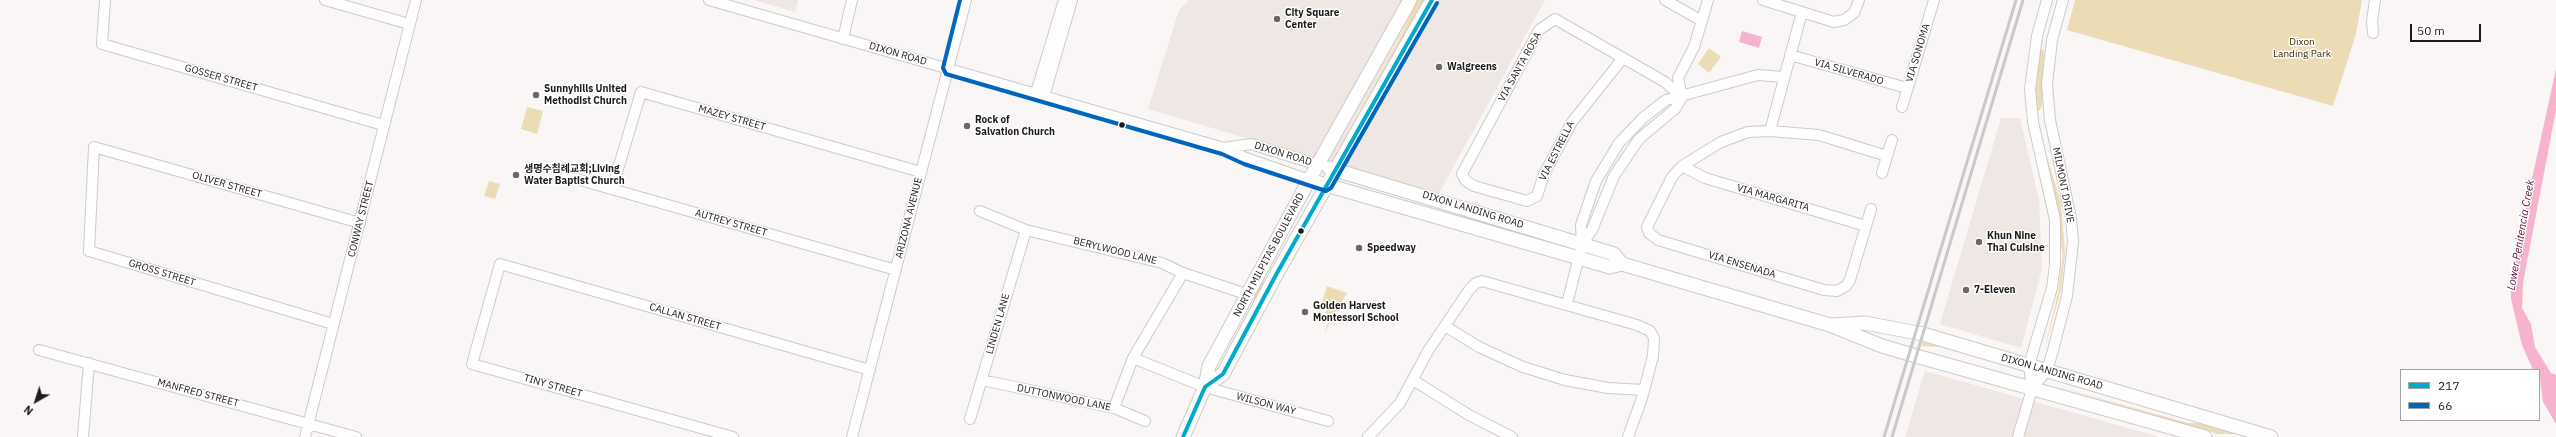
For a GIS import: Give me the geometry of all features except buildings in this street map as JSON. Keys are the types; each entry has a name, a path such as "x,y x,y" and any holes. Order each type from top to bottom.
{"main road":[{"name":"NORTH MILPITAS BOULEVARD","path":"1183,437 1205,387 1209,366 1249,295 1309,180 1410,0"},
{"name":"NORTH MILPITAS BOULEVARD","path":"1205,387 1222,374 1326,185 1336,170 1432,0"},
{"name":"DIXON LANDING ROAD","path":"1318,165 1614,254 1622,264"},
{"name":"DIXON ROAD","path":"1309,180 1326,185"},
{"name":"DIXON LANDING ROAD","path":"1326,185 1610,267 1622,264 1830,325 1901,352 2205,437"},
{"name":"DIXON LANDING ROAD","path":"1830,325 1865,323 1907,331 2047,370 2271,437"}],"street":[{"name":"GOSSER STREET","path":"105,0 102,44 383,125"},
{"path":"324,0 409,24"},
{"name":"CONWAY STREET","path":"305,437 360,223 383,125 416,0"},
{"name":"DIXON ROAD","path":"709,0 1224,148 1246,158 1309,180"},
{"path":"842,38 852,0"},
{"name":"ARIZONA AVENUE","path":"852,437 966,0"},
{"path":"1040,94 1064,0"},
{"path":"1040,94 1072,0"},
{"path":"1665,0 1702,21"},
{"path":"1582,244 1592,230 1614,176 1624,158 1649,129 1675,109 1682,97 1678,78 1694,47 1708,0"},
{"path":"1763,0 1783,3 1802,12 1834,22 1844,20 1854,13 1859,0"},
{"name":"VIA SONOMA","path":"1902,107 1934,0"},
{"name":"MILMONT DRIVE","path":"2018,437 2032,388 2029,365 2052,288 2055,265 2054,220 2033,122 2030,89 2037,36 2047,0"},
{"name":"MILMONT DRIVE","path":"2032,388 2047,370 2067,296 2073,242 2071,218 2050,120 2047,84 2052,40 2063,0"},
{"path":"2373,33 2372,21 2375,0"},
{"path":"1770,131 1783,77 1802,12"},
{"name":"VIA SANTA ROSA","path":"1474,186 1466,181 1462,174 1540,30 1546,23 1555,18 1666,82 1682,97"},
{"name":"VIA SILVERADO","path":"1790,55 1907,88"},
{"name":"VIA ESTRELLA","path":"1474,186 1527,201 1537,196 1544,174 1572,122 1623,58"},
{"path":"1567,304 1582,244 1581,225 1596,181 1619,143 1630,130 1666,100 1682,97 1758,75 1783,77"},
{"name":"MAZEY STREET","path":"612,189 641,92 921,172"},
{"path":"1682,166 1721,142 1748,132 1770,131 1819,135 1887,156"},
{"path":"1882,173 1892,140"},
{"name":"DIXON ROAD","path":"1224,148 1251,144 1318,165"},
{"name":"OLIVER STREET","path":"94,147 360,223"},
{"name":"GROSS STREET","path":"94,147 89,251 333,324"},
{"name":"VIA MARGARITA","path":"1682,166 1705,178 1866,226"},
{"name":"VIA ENSENADA","path":"1682,166 1672,177 1649,219 1647,227 1649,233 1658,240 1824,290 1837,290 1846,286 1850,280 1866,226"},
{"name":"AUTREY STREET","path":"566,176 896,270"},
{"path":"1866,226 1871,209"},
{"name":"BERYLWOOD LANE","path":"980,211 1026,230 1162,262 1183,273 1249,295"},
{"name":"LINDEN LANE","path":"970,419 1026,230"},
{"name":"CALLAN STREET","path":"500,264 870,370"},
{"name":"TINY STREET","path":"500,264 472,364 733,437"},
{"path":"1114,408 1133,358 1183,273"},
{"path":"1370,436 1395,409 1413,380 1428,351 1472,286 1482,281 1567,304 1636,325 1650,331 1654,338 1653,356 1644,390 1628,437"},
{"path":"1445,326 1479,347 1522,367 1565,380 1608,388 1644,390"},
{"name":"MANFRED STREET","path":"40,350 356,437"},
{"name":"WILSON WAY","path":"1133,358 1205,387 1328,421"},
{"path":"83,437 89,363"},
{"name":"DUTTONWOOD LANE","path":"982,380 1114,408 1145,421"},
{"path":"1413,380 1469,415 1512,437"}],"shaded area":[{"path":"754,0 798,0 795,12"},
{"path":"1189,0 1545,0 1438,195 1148,109 1179,10"},
{"path":"2001,118 2020,118 2039,200 2042,268 2021,348 1940,324"},
{"path":"1925,371 2160,437 1905,437"}],"green space":[{"path":"1417,0 1424,0 1335,158 1402,35"},
{"name":"Dixon Landing Park","path":"2075,0 2362,0 2356,34 2333,106 2067,30"},
{"path":"2039,47 2044,51 2042,107 2039,111 2035,109 2035,83"},
{"path":"1709,48 1721,57 1709,73 1698,64"},
{"path":"527,107 543,111 537,134 521,129"},
{"path":"2043,145 2061,202 2065,253 2061,290 2044,351 2058,293 2063,255"},
{"path":"489,181 500,184 495,199 484,196"},
{"path":"1313,188 1266,275 1259,294 1217,370 1252,304 1263,277"},
{"path":"1327,286 1347,293 1324,333 1330,316 1325,314 1328,305 1322,302"},
{"path":"1923,342 2012,367 1940,347 1922,346"},
{"path":"2054,386 2188,423 2204,423 2248,437 2236,434 2218,434"}],"water":[{"path":"1742,31 1762,37 1759,48 1739,42"},
{"name":"Lower Penitencia Creek","path":"2556,69 2556,110 2523,283 2522,308 2531,324 2535,347 2551,373 2556,375 2556,424 2543,402 2540,369 2533,369 2522,345 2511,299 2511,282"}],"railway":[{"path":"1884,437 2016,0"},
{"path":"1892,437 2023,0"}],"transit line":[{"name":"66","path":"960,0 943,68 946,74 1222,154 1244,164 1326,191 1331,188 1437,3"},
{"name":"217","path":"1183,437 1205,387 1223,374 1277,273 1432,0"}],"place":[{"name":"City Square Center","path":"1277,19"},
{"name":"Walgreens","path":"1439,67"},
{"name":"Sunnyhills United Methodist Church","path":"536,95"},
{"name":"Rock of Salvation Church","path":"967,126"},
{"name":"생명수침례교회;Living Water Baptist Church","path":"516,175"},
{"name":"Khun Nine Thai Cuisine","path":"1979,242"},
{"name":"Speedway","path":"1359,248"},
{"name":"7-Eleven","path":"1966,290"},
{"name":"Golden Harvest Montessori School","path":"1305,312"}]}
